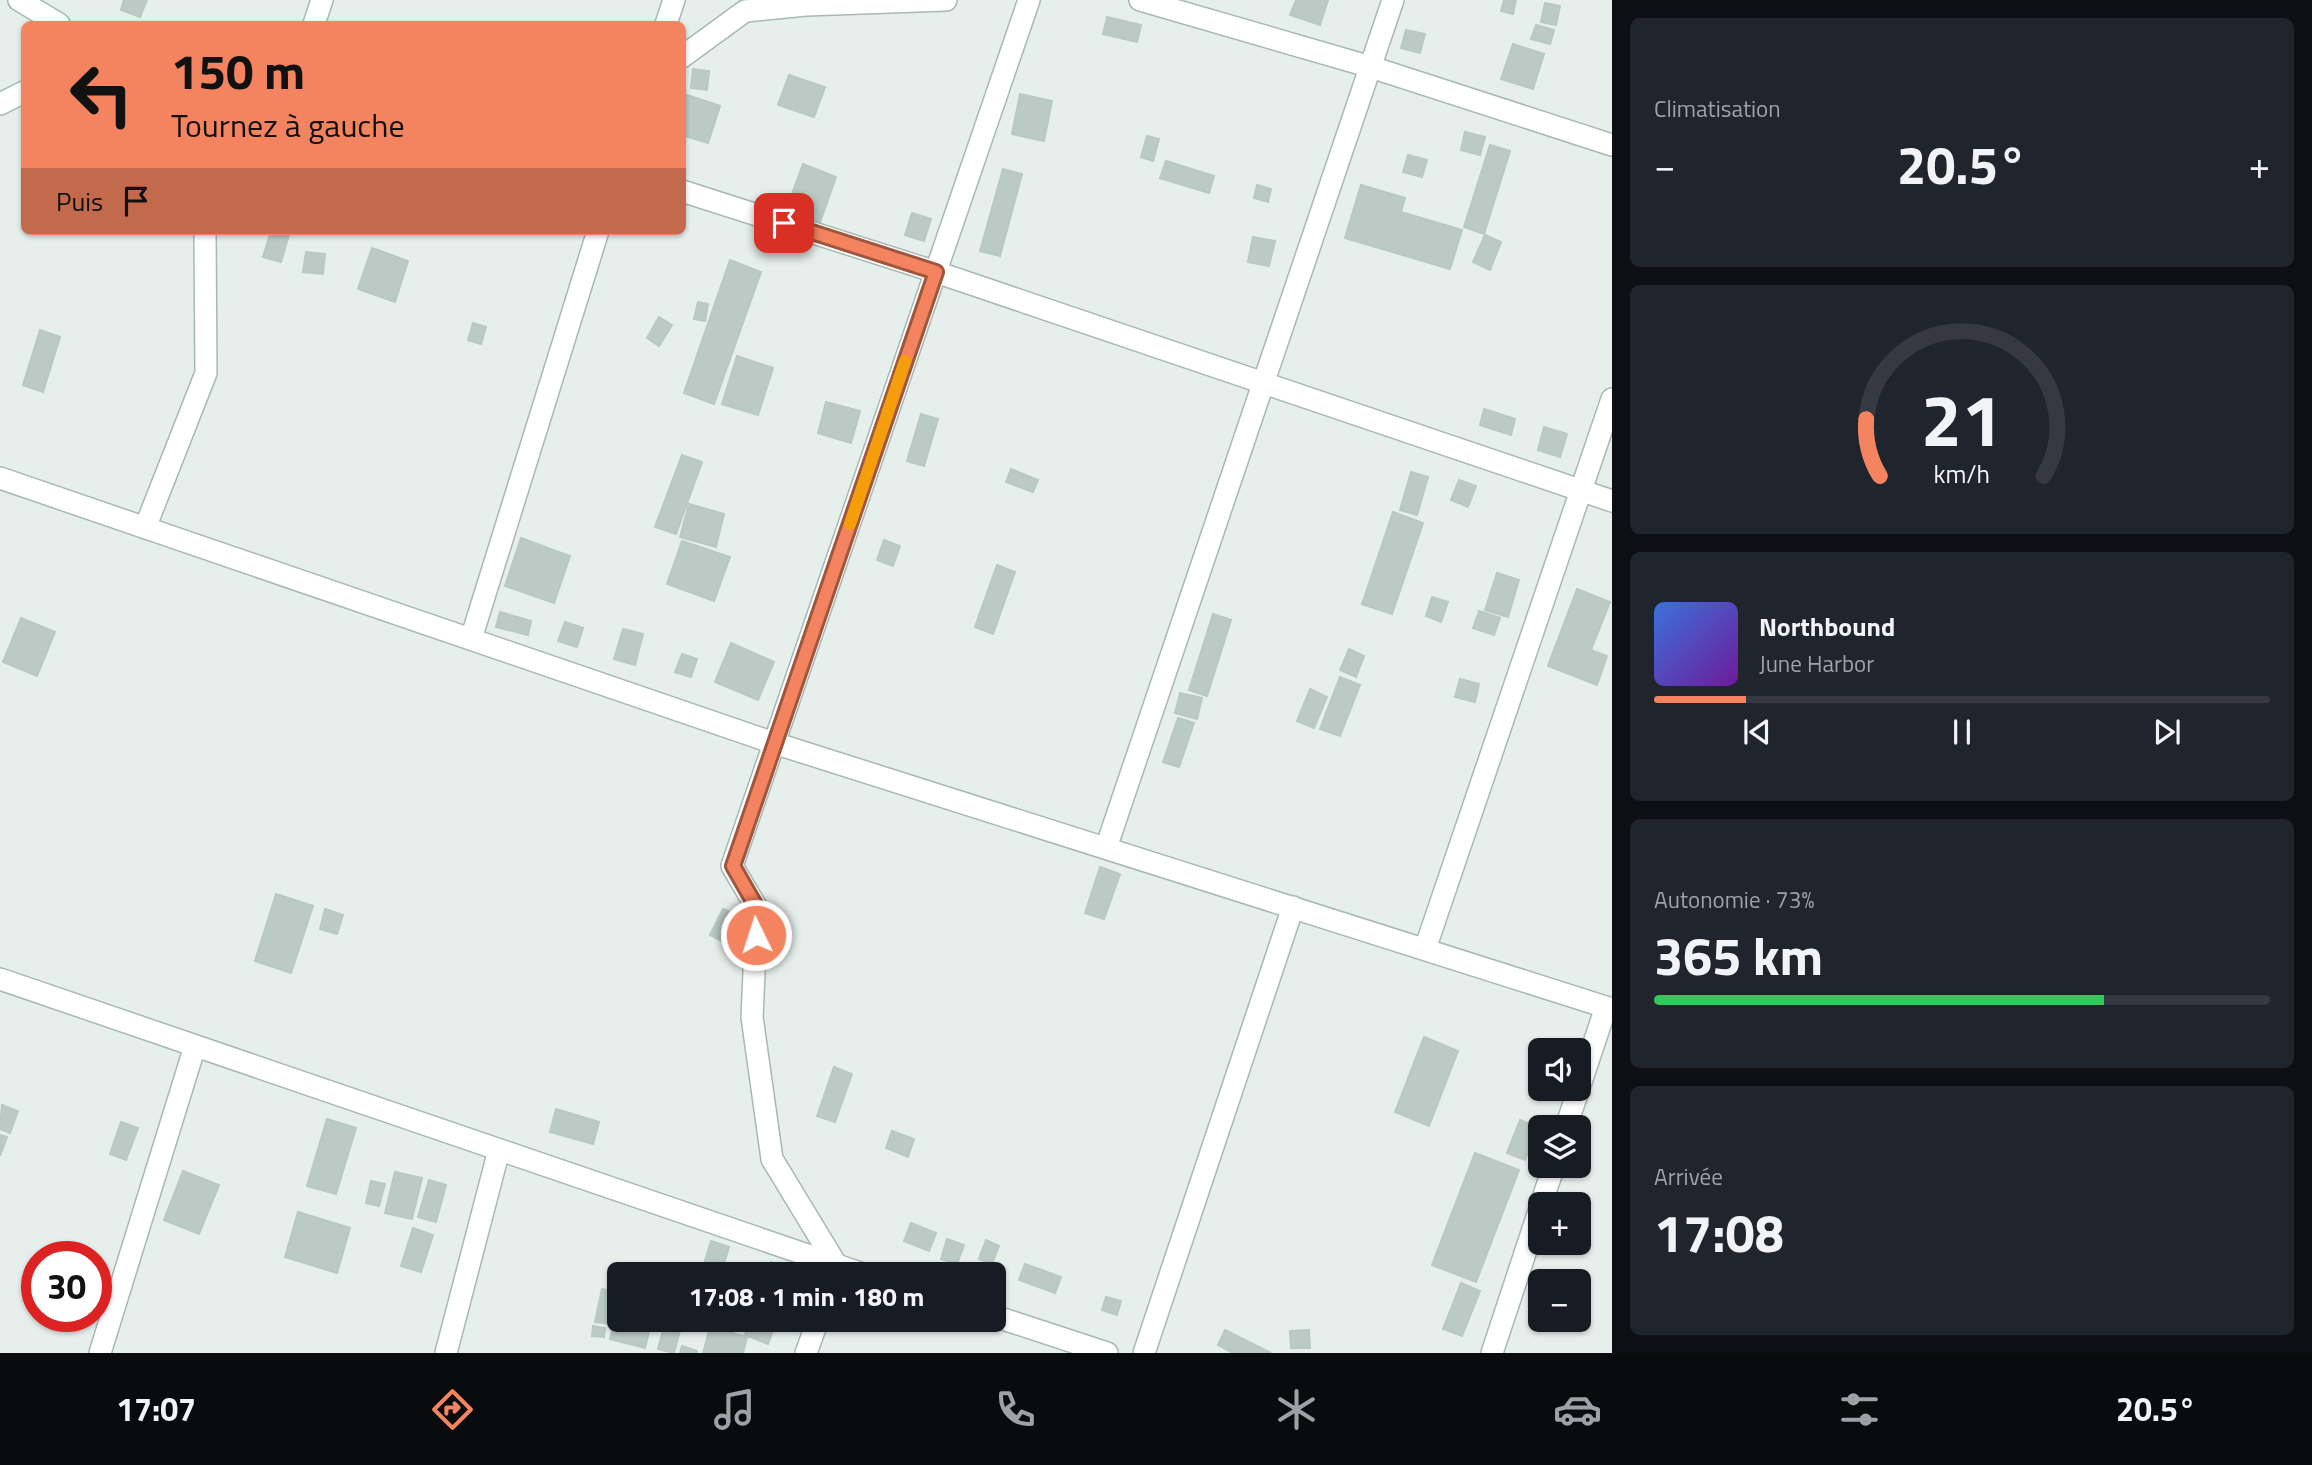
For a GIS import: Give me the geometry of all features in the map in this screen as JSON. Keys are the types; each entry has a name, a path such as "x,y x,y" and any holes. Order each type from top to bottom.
{"street":[{"path":"19,0 54,21"},
{"path":"315,21 322,0"},
{"path":"667,21 674,0"},
{"path":"686,54 745,11 806,5 946,0"},
{"path":"830,1262 772,1159 752,1017 757,908 733,866 1029,0"},
{"path":"1140,0 1371,66 1612,145"},
{"path":"1106,848 1394,0"},
{"path":"0,104 21,94"},
{"path":"686,192 936,272 1612,501"},
{"path":"145,528 206,373 205,235"},
{"path":"471,639 597,235"},
{"path":"1425,949 1612,399"},
{"path":"0,478 775,743 1609,1008 1570,1115"},
{"path":"1144,1353 1293,907"},
{"path":"0,979 499,1150 813,1262"},
{"path":"100,1353 195,1046"},
{"path":"446,1353 499,1150"},
{"path":"1492,1353 1528,1245"},
{"path":"1006,1321 1107,1353"},
{"path":"806,1353 814,1332"}],"building":[{"path":"124,0 147,0 140,17 121,10"},
{"path":"1296,0 1328,0 1320,25 1290,15"},
{"path":"1504,0 1516,0 1513,14 1501,11"},
{"path":"1545,3 1560,6 1556,25 1541,22"},
{"path":"1107,17 1141,25 1137,42 1103,34"},
{"path":"1536,25 1554,30 1550,44 1531,39"},
{"path":"1406,30 1425,34 1420,53 1401,48"},
{"path":"1513,44 1544,54 1533,89 1501,79"},
{"path":"693,69 709,71 707,90 691,88"},
{"path":"789,75 825,87 814,117 778,105"},
{"path":"1020,94 1052,101 1044,141 1012,134"},
{"path":"686,95 720,106 708,143 686,136"},
{"path":"1465,132 1485,137 1480,155 1461,150"},
{"path":"1147,136 1159,139 1153,161 1141,157"},
{"path":"1490,145 1510,151 1484,234 1464,227"},
{"path":"1408,155 1427,160 1422,177 1403,172"},
{"path":"1166,161 1214,176 1209,193 1160,178"},
{"path":"803,164 836,177 819,225 785,213"},
{"path":"1003,169 1022,174 1000,256 980,251"},
{"path":"1257,185 1271,189 1268,202 1254,198"},
{"path":"1361,185 1405,198 1401,212 1462,230 1450,269 1345,238"},
{"path":"912,213 931,219 924,241 905,235"},
{"path":"270,235 289,235 281,262 263,257"},
{"path":"1485,235 1501,242 1490,270 1473,262"},
{"path":"1253,237 1275,241 1269,266 1248,262"},
{"path":"372,248 408,261 395,302 358,289"},
{"path":"306,252 325,254 323,274 303,272"},
{"path":"730,260 761,272 714,404 684,393"},
{"path":"698,302 708,304 705,321 694,319"},
{"path":"659,317 672,325 659,346 647,338"},
{"path":"473,323 486,327 481,344 468,340"},
{"path":"40,330 60,337 43,392 23,385"},
{"path":"737,356 773,368 758,415 722,404"},
{"path":"826,402 860,411 851,443 818,433"},
{"path":"1484,409 1515,419 1511,435 1480,425"},
{"path":"921,414 938,419 924,466 907,461"},
{"path":"1544,427 1567,434 1560,457 1538,450"},
{"path":"682,455 702,462 676,534 655,527"},
{"path":"1011,469 1038,480 1033,492 1006,482"},
{"path":"1411,472 1428,477 1417,515 1400,510"},
{"path":"1459,480 1476,486 1468,507 1451,500"},
{"path":"689,504 724,514 716,547 680,537"},
{"path":"1393,512 1423,523 1392,614 1362,604"},
{"path":"521,538 570,556 554,603 505,586"},
{"path":"884,540 900,546 893,566 877,560"},
{"path":"682,541 730,557 714,601 667,584"},
{"path":"997,565 1015,572 993,634 975,627"},
{"path":"1497,573 1519,580 1508,617 1485,610"},
{"path":"1577,589 1610,602 1591,650 1607,656 1597,685 1548,666"},
{"path":"1432,597 1448,602 1441,622 1426,616"},
{"path":"1479,611 1500,618 1494,635 1473,628"},
{"path":"500,612 531,621 528,635 496,627"},
{"path":"1213,614 1231,620 1207,696 1189,690"},
{"path":"21,618 55,632 37,676 3,662"},
{"path":"565,622 583,628 577,647 558,641"},
{"path":"623,629 643,634 635,665 614,659"},
{"path":"731,643 774,662 758,700 715,682"},
{"path":"1349,649 1364,656 1356,677 1340,670"},
{"path":"682,654 697,659 691,677 675,672"},
{"path":"1340,677 1360,685 1340,736 1320,729"},
{"path":"1460,679 1479,684 1475,702 1455,697"},
{"path":"1310,689 1327,697 1314,728 1297,721"},
{"path":"1180,693 1202,698 1197,719 1175,713"},
{"path":"1178,718 1194,723 1179,767 1163,762"},
{"path":"1100,867 1120,874 1104,919 1085,913"},
{"path":"276,894 313,906 291,973 255,961"},
{"path":"325,909 343,915 337,934 320,929"},
{"path":"723,909 739,916 726,943 710,935"},
{"path":"1424,1037 1458,1051 1429,1126 1395,1112"},
{"path":"834,1067 852,1074 835,1122 817,1116"},
{"path":"2,1105 18,1111 10,1133 0,1129"},
{"path":"556,1109 599,1122 593,1144 550,1132"},
{"path":"327,1119 356,1128 336,1194 307,1186"},
{"path":"1520,1120 1528,1123 1528,1152 1525,1160 1507,1153"},
{"path":"121,1122 138,1128 126,1160 110,1154"},
{"path":"892,1131 914,1139 908,1157 886,1148"},
{"path":"0,1135 7,1137 0,1156"},
{"path":"1475,1153 1519,1170 1476,1282 1432,1265"},
{"path":"183,1171 219,1185 199,1234 164,1220"},
{"path":"395,1172 422,1178 412,1219 385,1213"},
{"path":"429,1180 446,1185 436,1222 418,1217"},
{"path":"371,1181 385,1184 379,1206 366,1203"},
{"path":"298,1212 350,1228 337,1273 285,1257"},
{"path":"911,1223 936,1233 929,1251 904,1241"},
{"path":"413,1228 433,1235 421,1272 401,1266"},
{"path":"947,1239 964,1245 958,1262 941,1259"},
{"path":"986,1240 999,1246 993,1262 979,1259"},
{"path":"711,1241 729,1247 725,1262 705,1262"},
{"path":"1025,1264 1061,1277 1055,1293 1019,1280"},
{"path":"1461,1283 1480,1291 1462,1336 1443,1329"},
{"path":"602,1289 607,1290 607,1324 595,1322"},
{"path":"1106,1297 1121,1301 1117,1315 1102,1310"},
{"path":"593,1326 605,1328 604,1337 592,1336"},
{"path":"1225,1330 1271,1353 1233,1353 1218,1345"},
{"path":"1309,1330 1310,1348 1291,1348 1290,1331"},
{"path":"612,1332 649,1332 645,1348 610,1339"},
{"path":"663,1332 680,1332 674,1353 658,1349"},
{"path":"709,1332 728,1332 747,1337 743,1353 703,1353"},
{"path":"746,1332 772,1332 768,1344 745,1335"},
{"path":"682,1346 697,1351 697,1353 680,1353"}],"slow traffic":[{"path":"850,524 905,361"}],"route":[{"path":"756,935 757,908 733,866 936,272 784,223"}]}
